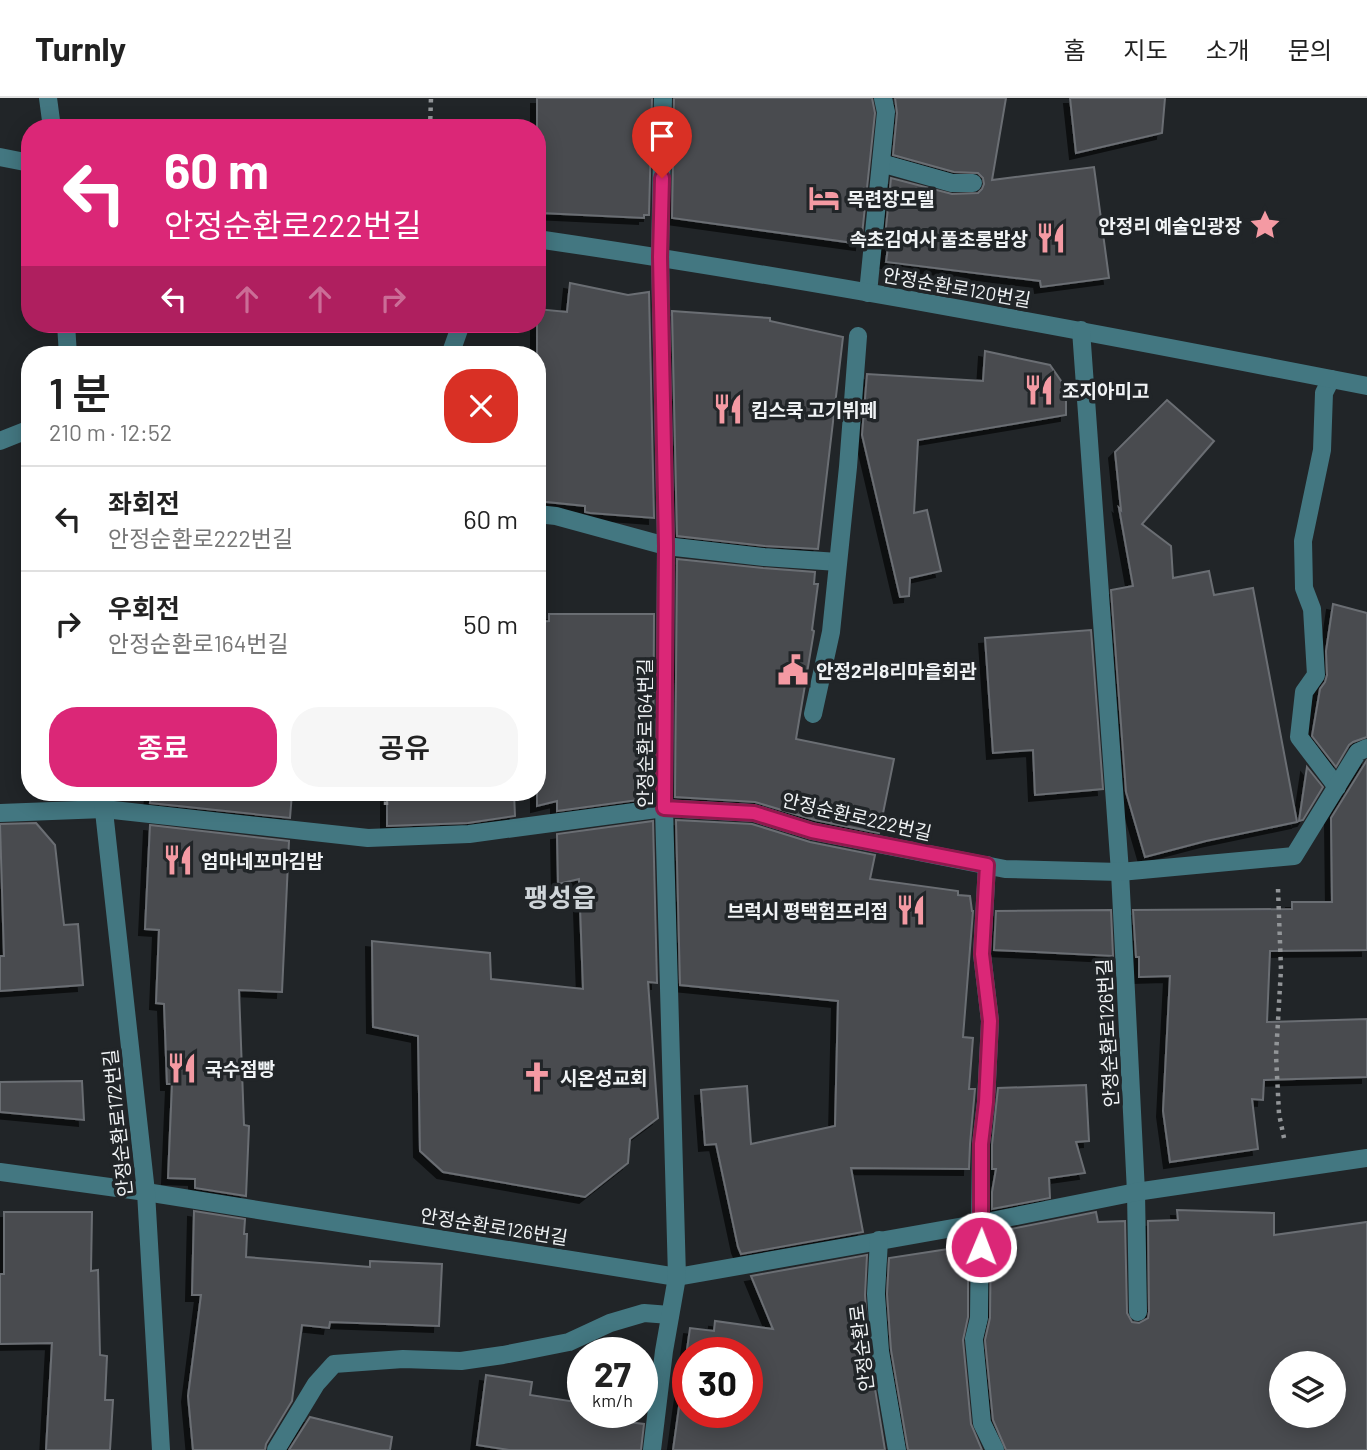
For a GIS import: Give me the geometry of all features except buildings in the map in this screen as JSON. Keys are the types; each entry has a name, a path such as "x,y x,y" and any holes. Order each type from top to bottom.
{"street":[{"path":"48,98 51,119"},
{"name":"안정순환로164번길","path":"652,1450 664,1351 677,1277 664,808 666,546 660,257 663,98"},
{"path":"867,293 886,112 883,98"},
{"path":"0,157 21,161"},
{"path":"881,163 952,183 972,183"},
{"name":"안정순환로120번길","path":"546,240 660,257 1081,330 1367,386"},
{"path":"1081,330 1120,872"},
{"path":"813,715 831,632 858,336"},
{"path":"1331,379 1325,393 1322,450 1303,541 1304,588 1312,609 1316,676 1304,692 1299,737 1337,787"},
{"path":"0,441 21,433"},
{"path":"546,515 666,546 838,562"},
{"path":"1283,857 1294,856 1358,752 1367,748"},
{"name":"안정순환로222번길","path":"0,813 103,801 368,838 469,834 664,808 754,813 812,831 1005,869 1120,872 1283,857"},
{"name":"안정순환로172번길","path":"103,801 146,1192 161,1450"},
{"path":"987,865 982,954 990,1021 981,1144 979,1318 974,1339 982,1423 995,1450"},
{"name":"안정순환로126번길","path":"1120,872 1136,1192 1138,1312"},
{"name":"안정순환로126번길","path":"0,1172 146,1192 677,1277 981,1223 1136,1192 1367,1158"},
{"name":"안정순환로","path":"878,1240 876,1294 880,1351 897,1450"},
{"path":"275,1450 316,1384 334,1364 403,1359 461,1361 503,1355 569,1342 610,1323 644,1313 670,1315"}],"path":[{"path":"430,119 431,98"},
{"path":"1283,857 1278,891 1281,969 1276,1055 1279,1114 1289,1170"}],"place":[{"name":"목련장모텔","path":"824,198"},
{"name":"안정리 예술인광장","path":"1265,225"},
{"name":"속초김여사 풀초롱밥상","path":"1051,238"},
{"name":"조지아미고","path":"1039,390"},
{"name":"킴스쿡 고기뷔페","path":"728,409"},
{"name":"안정2리8리마을회관","path":"793,670"},
{"name":"엄마네꼬마김밥","path":"178,860"},
{"name":"브럭시 평택험프리점","path":"911,910"},
{"name":"국수점빵","path":"182,1068"},
{"name":"시온성교회","path":"537,1077"}],"district":[{"name":"팽성읍","path":"560,896"}],"route":[{"path":"662,178 660,257 666,546 664,808 754,813 812,831 987,865 982,954 990,1021 981,1144 981,1247"}]}
